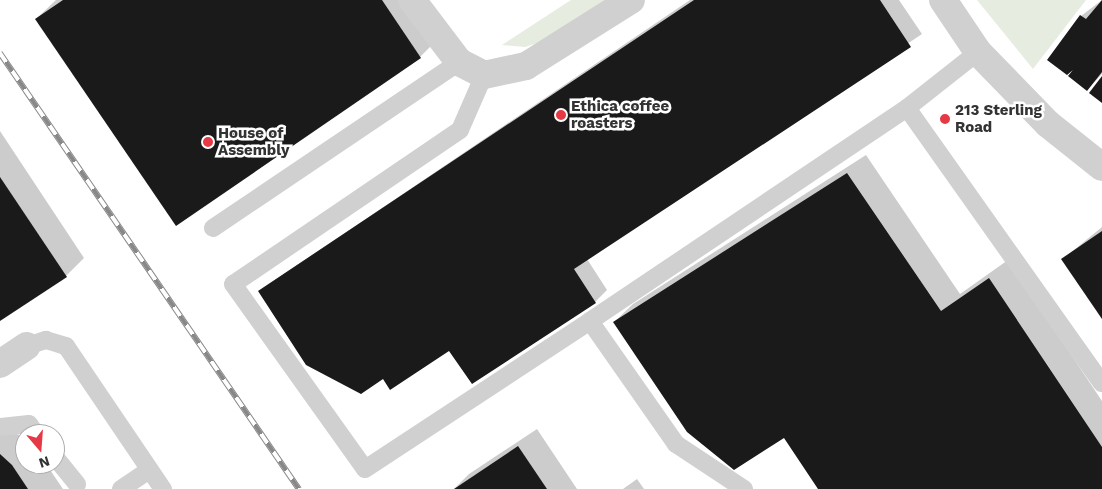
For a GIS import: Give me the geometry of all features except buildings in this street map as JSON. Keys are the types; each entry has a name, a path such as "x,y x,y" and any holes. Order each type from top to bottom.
{"street":[{"path":"412,0 459,62 484,75 526,66 631,0"},
{"path":"943,0 978,52 1048,124 1102,167"},
{"path":"0,364 27,346"}],"lane":[{"path":"484,75 460,130 233,284 365,469 590,321 907,108 978,52"},
{"path":"213,228 459,62"},
{"path":"907,108 1102,383"},
{"path":"590,321 676,444 744,489"},
{"path":"27,346 46,340 66,346 163,489"},
{"path":"0,427 15,425"},
{"path":"65,469 77,484"},
{"path":"121,489 149,470"}],"shaded area":[{"path":"571,0 607,0 541,42 525,47 502,45"},
{"path":"977,0 1086,0 1033,69"}],"railway":[{"path":"0,53 299,489"}],"place":[{"name":"Ethica coffee roasters","path":"561,115"},
{"name":"213 Sterling Road","path":"945,119"},
{"name":"House of Assembly","path":"208,142"}]}
